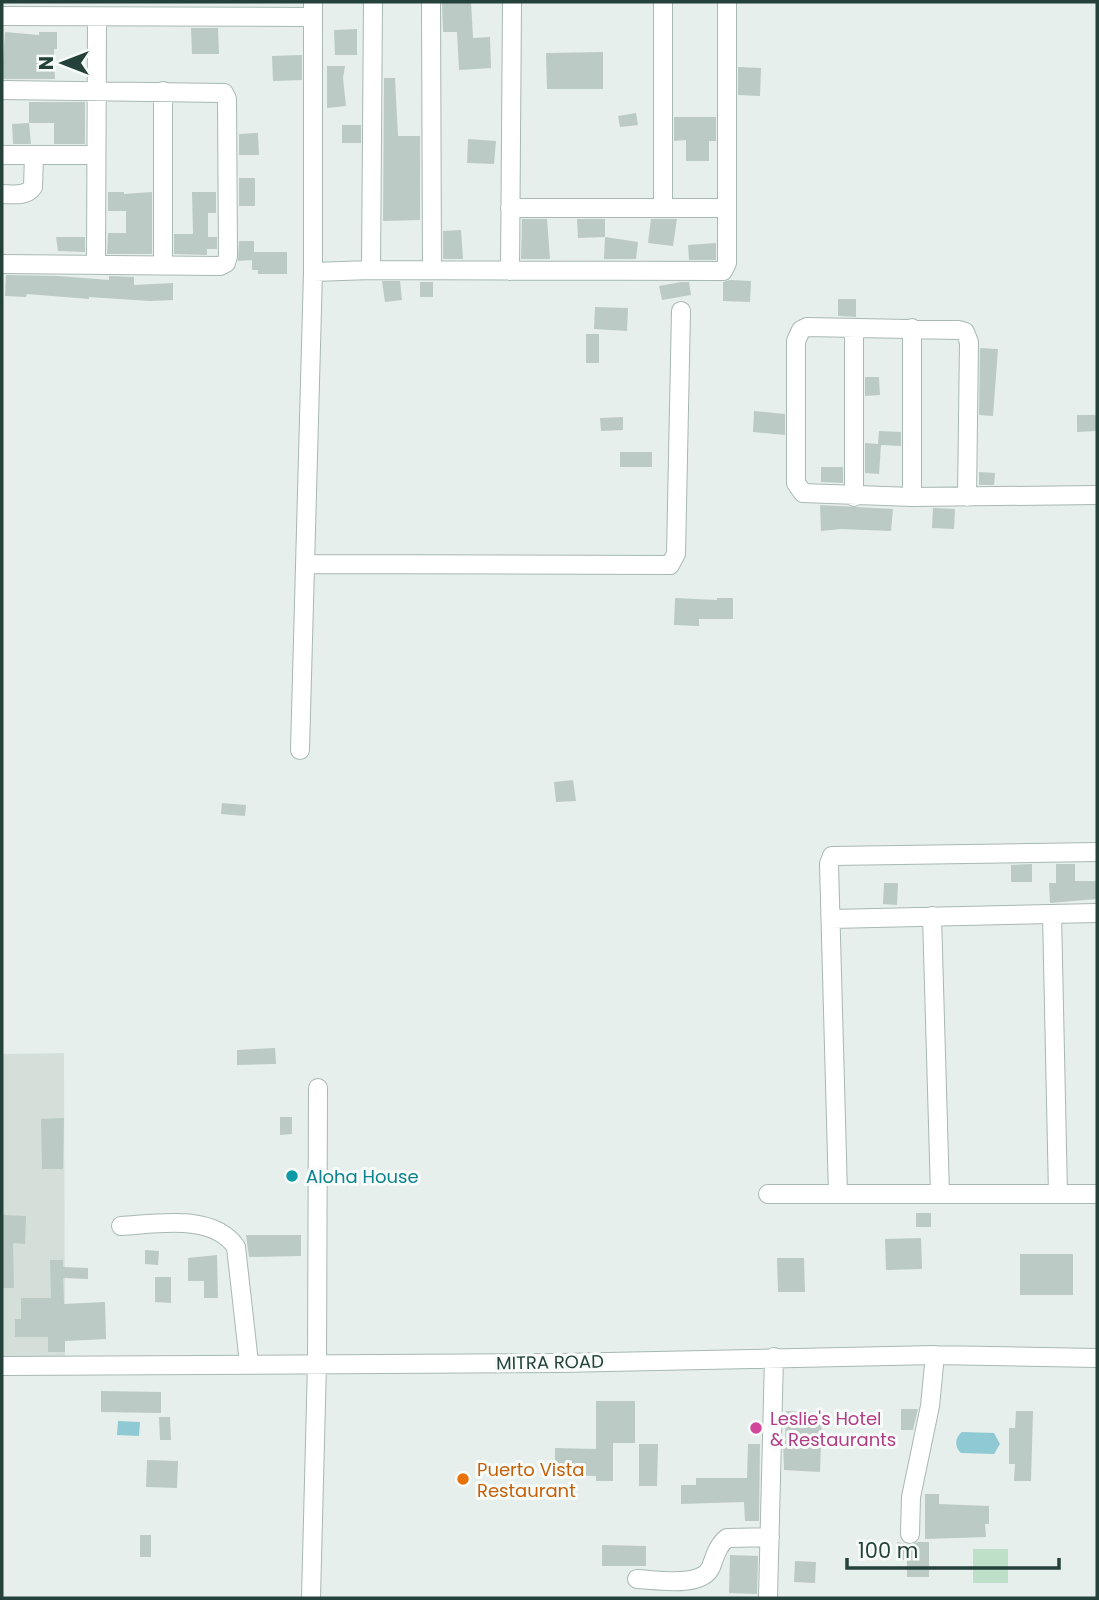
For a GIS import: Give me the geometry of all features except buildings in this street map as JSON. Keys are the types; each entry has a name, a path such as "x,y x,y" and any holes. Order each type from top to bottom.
{"street":[{"path":"371,270 373,2"},
{"path":"431,2 432,270"},
{"path":"510,271 512,2"},
{"path":"663,2 663,207"},
{"path":"313,272 432,270 719,273 726,268 727,263 727,2"},
{"path":"2,16 21,9 97,17 313,9 313,272 300,750"},
{"path":"96,265 97,17"},
{"path":"2,90 225,94 229,256 226,263 220,266 2,264"},
{"path":"163,92 163,266"},
{"path":"2,155 96,155"},
{"path":"2,194 30,192 33,187 34,155"},
{"path":"510,208 727,208"},
{"path":"305,564 670,565 676,554 681,311"},
{"path":"967,497 968,336 959,330 912,328 807,327 801,330 796,341 796,483 799,489 808,495 854,497 967,497 1097,495"},
{"path":"854,328 854,497"},
{"path":"912,328 912,497"},
{"path":"838,1194 829,863 832,856 1097,852"},
{"path":"831,919 1097,913"},
{"path":"1052,914 1058,1194"},
{"path":"932,916 940,1194"},
{"path":"311,1598 317,1363 318,1088"},
{"path":"768,1194 1097,1194"},
{"path":"121,1226 186,1222 222,1233 231,1240 236,1247 250,1363"},
{"path":"910,1534 911,1497 930,1406 935,1355"},
{"name":"MITRA ROAD","path":"2,1366 560,1363 935,1355 1097,1358"},
{"path":"768,1598 774,1357"},
{"path":"637,1579 699,1579 709,1572 720,1545 727,1538 770,1537"}],"shaded area":[{"path":"64,1053 65,1361 2,1361 2,1054"}],"green space":[{"path":"973,1549 1008,1549 1008,1583 973,1583"}],"water":[{"path":"118,1421 140,1422 139,1436 117,1435"},
{"path":"962,1432 994,1433 1000,1444 994,1454 961,1453 956,1442"}],"place":[{"name":"Aloha House","path":"292,1176"},
{"name":"Leslie's Hotel & Restaurants","path":"756,1428"},
{"name":"Puerto Vista Restaurant","path":"463,1479"}]}
